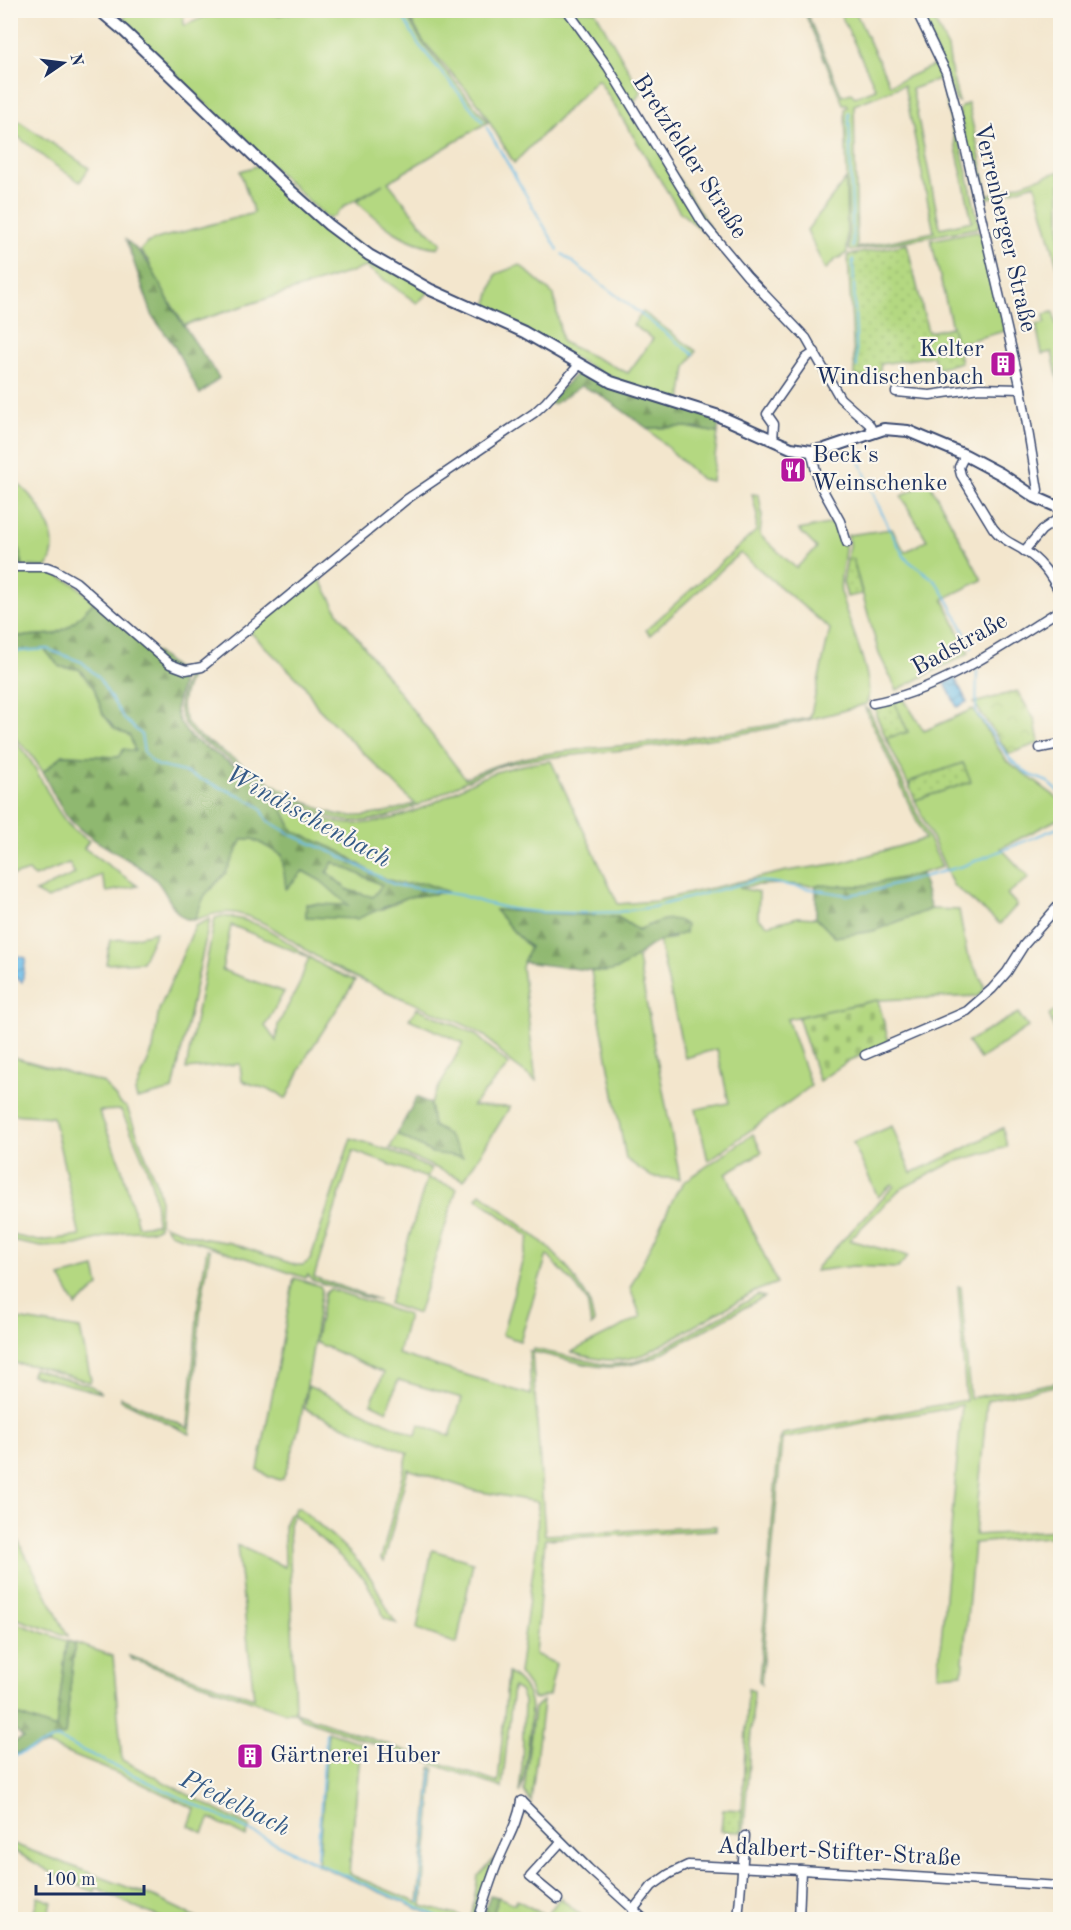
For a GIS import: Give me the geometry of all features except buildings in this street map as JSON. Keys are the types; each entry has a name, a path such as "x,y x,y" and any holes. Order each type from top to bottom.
{"main road":[{"path":"99,10 329,225 369,255 431,290 524,332 611,382 719,416 791,448 811,451 839,445 884,429 908,431 965,455 1001,474 1060,515"}],"street":[{"name":"Bretzfelder Straße","path":"567,10 608,67 702,222 747,276 807,338 840,398 869,424 873,432"},
{"name":"Verrenberger Straße","path":"916,10 946,72 1021,389 1038,490 1035,497"},
{"path":"773,441 774,424 767,414 806,358 815,352"},
{"path":"10,567 47,567 55,570 76,582 170,664 186,670 202,667 407,499 534,413 579,365"},
{"path":"896,392 930,395 979,388 1021,389"},
{"path":"811,451 819,483 840,521 847,543"},
{"path":"965,455 959,467 961,475 999,536 1024,550 1050,573 1060,593"},
{"path":"1024,550 1060,515"},
{"name":"Badstraße","path":"873,703 896,699 932,685 1060,610"},
{"path":"1040,748 1060,744"},
{"path":"865,1055 967,1011 992,989 1032,936 1060,904"},
{"path":"478,1920 500,1857 519,1815 521,1801 561,1842 645,1920"},
{"path":"738,1920 745,1836"},
{"path":"558,1899 530,1876 561,1842"},
{"name":"Adalbert-Stifter-Straße","path":"633,1910 652,1886 688,1865 1060,1886"},
{"path":"799,1920 801,1870"}],"green space":[{"path":"238,10 280,14 299,10 404,11 422,42 488,122 388,182 422,225 441,243 438,248 403,237 384,225 356,201 383,184 346,205 333,217 327,218 151,50 124,31 125,11 183,11 184,26 223,12"},
{"path":"247,11 299,11 278,15"},
{"path":"406,11 595,11 641,92 632,105 721,246 680,212 598,79 514,163 478,103 423,41"},
{"path":"804,11 806,11 842,96 851,93 855,97 876,89 839,11 855,11 890,85 937,64 910,11 913,11 944,74 979,225 976,228 851,251 849,249 845,109 848,107 847,104 843,104","holes":["941,78 972,221 940,228 912,89","904,85 934,232 857,248 854,105"]},
{"path":"919,11 929,11 948,48 959,102 956,101"},
{"path":"968,103 988,195 1060,171 1060,276 1035,184 983,200 978,194 959,111"},
{"path":"11,119 20,122 89,168 80,182 11,131"},
{"path":"263,164 329,225 431,290 417,303 366,267 184,325 163,291 148,260 140,251 147,243 160,238 254,213 240,171"},
{"path":"846,179 847,253 825,270 807,230"},
{"path":"976,231 981,234 1005,331 956,344 931,240"},
{"path":"126,240 148,263 178,317 219,378 200,394 173,344 153,317"},
{"path":"907,244 928,332 952,327 961,362 937,369 933,356 881,364 878,379 855,376 848,255"},
{"path":"520,265 554,295 562,342 628,373 653,339 633,325 643,312 696,351 686,367 681,401 611,378 485,310 496,274"},
{"path":"1053,312 1058,330 1060,330 1060,390 1052,352 1042,354 1036,325 1045,323 1044,314"},
{"path":"585,372 719,420 718,433 687,427 647,428 599,394 581,386 554,404 548,403 577,373"},
{"path":"687,427 718,433 712,481 701,479 647,428"},
{"path":"11,478 38,506 50,530 53,543 52,555 47,567 23,566 11,525"},
{"path":"929,482 982,580 943,599 969,653 897,690 879,654 853,559 847,558 848,535 892,529 905,552 927,540 901,496"},
{"path":"752,494 759,495 762,515 760,535 796,568 817,548 799,530 837,522 845,543 840,581 841,594 865,666 869,694 866,704 815,718 736,735 684,743 539,758 508,764 482,773 407,810 368,820 348,821 313,810 270,786 194,736 183,720 180,712 180,698 189,672 192,671 182,704 182,711 189,726 196,734 270,782 312,805 331,813 347,816 373,815 415,804 318,708 304,685 249,631 318,575 339,614 465,778 486,769 531,756 688,738 810,718 830,629 740,553 650,635 646,630 756,531 757,515"},
{"path":"10,525 18,545 23,566 11,567"},
{"path":"847,558 853,559 862,594 847,597 843,582"},
{"path":"11,569 44,569 75,584 94,602 70,626 55,634 11,637"},
{"path":"94,602 182,673 176,711 183,727 191,738 274,791 293,831 339,851 377,876 402,884 424,883 448,892 408,897 357,919 306,917 306,904 348,905 321,881 303,871 286,889 282,855 253,839 243,839 225,874 205,895 194,920 181,916 155,879 77,827 60,807 43,772 63,755 118,757 124,749 135,751 130,736 114,728 103,714 94,688 79,669 60,667 44,649 11,652 11,637 55,634 70,626","holes":["333,862 382,885 373,897 348,890 327,872"]},
{"path":"44,649 60,667 79,669 94,688 103,714 114,728 130,736 135,751 118,757 63,755 43,772 29,752 11,734 11,652"},
{"path":"1017,691 1035,720 1039,743 1009,754 974,703"},
{"path":"903,698 924,731 973,709 1006,760 1060,800 1060,818 1001,848 1029,878 1007,894 1017,905 1000,924 953,885 915,800 970,782 963,763 911,781 909,786 886,738 908,732 894,701"},
{"path":"894,701 908,732 886,738 875,707 877,704"},
{"path":"865,708 869,710 942,867 870,885 769,884 739,888 759,892 758,918 768,925 798,917 816,918 835,937 873,931 931,909 959,910 967,954 984,984 984,990 979,996 878,1000 787,1019 811,1086 708,1161 696,1109 729,1103 717,1049 685,1058 659,941 674,938 654,923 638,930 618,917 496,910 530,948 522,967 536,1081 510,1062 485,1036 344,972 263,923 239,914 228,913 194,920 205,894 225,874 243,839 253,839 282,855 287,888 303,871 321,881 349,905 307,904 306,916 380,910 408,897 446,892 424,883 402,885 377,876 339,851 293,831 274,791 332,821 365,823 412,812 496,772 551,761 618,904 655,901 787,871 841,863 925,839"},
{"path":"11,739 34,766 66,822 89,841 84,848 138,886 107,892 101,875 48,899 35,892 75,874 69,863 34,877 29,871 11,876"},
{"path":"963,763 971,782 915,800 909,786 911,781"},
{"path":"333,862 382,885 373,897 348,890 327,872"},
{"path":"921,874 931,909 873,931 835,937 816,918 816,885 861,886"},
{"path":"495,910 618,917 638,930 669,919 681,921 686,925 685,933 657,942 626,965 603,972 523,962 530,947"},
{"path":"222,916 238,918 265,928 325,967 355,981 308,1054 286,1099 278,1093 242,1081 240,1064 186,1069 215,918","holes":["231,925 309,957 299,985 278,1025 276,1041 265,1026 284,992 222,970"]},
{"path":"210,919 173,1090 137,1099 135,1092 153,1049 159,1010 195,926"},
{"path":"156,932 142,962 106,964 110,940 128,939"},
{"path":"637,954 680,1179 652,1177 626,1159 591,971 617,970"},
{"path":"878,1000 889,1042 847,1062 819,1081 798,1017"},
{"path":"417,1008 475,1034 509,1065 472,1106 510,1107 464,1180 390,1148 397,1134 432,1153 447,1134 433,1126 430,1104 463,1043 409,1019"},
{"path":"1060,1008 1060,1039 1059,1040 1049,1015"},
{"path":"1018,1013 1028,1027 980,1059 967,1042"},
{"path":"10,1056 104,1083 127,1108 157,1185 160,1197 159,1227 154,1230 122,1232 77,1245 42,1247 11,1241 11,1235 39,1241 80,1236 53,1117 11,1114","holes":["121,1110 146,1166 154,1194 156,1224 138,1226 121,1166 99,1111"]},
{"path":"417,1097 430,1104 433,1126 447,1134 463,1157 432,1153 397,1134"},
{"path":"892,1126 911,1173 956,1153 1003,1128 1007,1147 953,1162 899,1190 849,1240 908,1256 898,1268 853,1266 815,1271 894,1186 892,1184 878,1197 853,1143"},
{"path":"753,1134 762,1152 726,1173 777,1283 756,1291 647,1353 628,1359 609,1360 590,1358 571,1352 641,1317 630,1288 676,1193 684,1182"},
{"path":"351,1138 388,1150 431,1169 427,1178 353,1151 314,1277 379,1300 312,1280 308,1275 306,1278 170,1233 164,1225 201,1238 231,1243 296,1265 303,1265 310,1260"},
{"path":"427,1178 457,1188 418,1314 389,1304"},
{"path":"481,1193 547,1246 567,1267 589,1300 594,1322 591,1326 587,1301 547,1255 520,1341 502,1335 529,1237 477,1198"},
{"path":"207,1249 210,1250 201,1304 190,1434 121,1400 121,1397 188,1428 198,1306"},
{"path":"95,1268 99,1286 76,1306 60,1277"},
{"path":"294,1278 320,1286 322,1290 297,1433 283,1479 279,1480 258,1470"},
{"path":"958,1286 961,1287 970,1398 1060,1382 1060,1385 987,1400 975,1535 1060,1530 1060,1536 974,1543 962,1673 938,1675 962,1405 782,1439 761,1684 759,1680 779,1442 783,1434 966,1400"},
{"path":"330,1289 408,1315 398,1354 531,1395 529,1351 532,1352 545,1535 716,1526 716,1530 545,1539 535,1654 556,1664 549,1695 533,1698 529,1687 519,1673 537,1541 538,1502 476,1491 408,1469 384,1562 381,1559 408,1453 305,1409 308,1386 416,1436 419,1424 450,1436 462,1398 398,1380 387,1411 371,1403 384,1373 315,1342 325,1293"},
{"path":"758,1295 764,1297 653,1358 635,1364 592,1366 532,1352 534,1349 607,1365 635,1362 648,1357"},
{"path":"10,1318 80,1329 90,1382 31,1365 11,1363"},
{"path":"33,1369 91,1386 101,1393 31,1375"},
{"path":"295,1508 300,1508 361,1565 396,1623 384,1618 364,1578 293,1514 289,1525 295,1712 284,1712 131,1659 129,1656 254,1698 237,1545 285,1567 284,1526 289,1514 293,1513"},
{"path":"11,1527 68,1636 11,1617"},
{"path":"432,1550 473,1562 457,1644 417,1629"},
{"path":"11,1621 67,1641 56,1729 11,1713"},
{"path":"67,1641 75,1643 65,1735 54,1738 47,1745 11,1755 11,1743 23,1738 11,1727 11,1713 56,1729"},
{"path":"75,1643 113,1656 122,1760 250,1827 246,1837 210,1818 203,1833 189,1826 195,1809 134,1780 47,1745 54,1737 65,1735"},
{"path":"508,1673 522,1684 527,1692 531,1708 526,1762 519,1793 524,1701 520,1691 513,1687 502,1788 301,1718 295,1712 498,1783"},
{"path":"748,1689 754,1691 744,1829 741,1832"},
{"path":"543,1701 531,1802 524,1791 534,1708"},
{"path":"328,1732 361,1743 349,1874 418,1903 431,1767 434,1768 422,1906 471,1919 441,1919 318,1865"},
{"path":"723,1809 742,1810 741,1832 721,1831"},
{"path":"11,1843 156,1898 200,1919 164,1919 136,1908 96,1887 95,1892 61,1878 11,1849"},
{"path":"497,1856 488,1876 476,1919 471,1919 478,1876"},
{"path":"490,1895 498,1897 492,1919 482,1920"},
{"path":"38,1897 52,1902 47,1919 32,1919"},
{"path":"498,1897 515,1904 517,1900 546,1916 560,1898 586,1919 492,1920"}],"water":[{"path":"955,678 967,702 957,707 945,683"},
{"path":"10,954 26,958 22,982 11,974"}],"waterway":[{"path":"285,13 299,10"},
{"path":"399,10 419,45 483,122"},
{"path":"849,113 853,247"},
{"path":"487,128 558,250"},
{"path":"562,254 693,354"},
{"path":"853,259 857,367"},
{"path":"856,450 890,531 904,556 936,582 972,648"},
{"name":"Windischenbach","path":"10,652 47,649 82,662 98,677 124,719 141,734 144,752 151,761 243,797 260,807 268,821 294,836 336,854 395,885 460,895 511,909 539,912 618,912 653,907 753,881 847,895 872,891 963,866 1060,827"},
{"path":"977,670 976,712 1010,759 1028,774 1048,782 1060,793"},
{"path":"317,1858 326,1733"},
{"name":"Pfedelbach","path":"10,1758 57,1738 314,1862 446,1920"},
{"path":"420,1902 432,1770"}],"place":[{"name":"Kelter Windischenbach","path":"1003,364"},
{"name":"Beck's Weinschenke","path":"793,470"},
{"name":"Gärtnerei Huber","path":"250,1756"}]}
